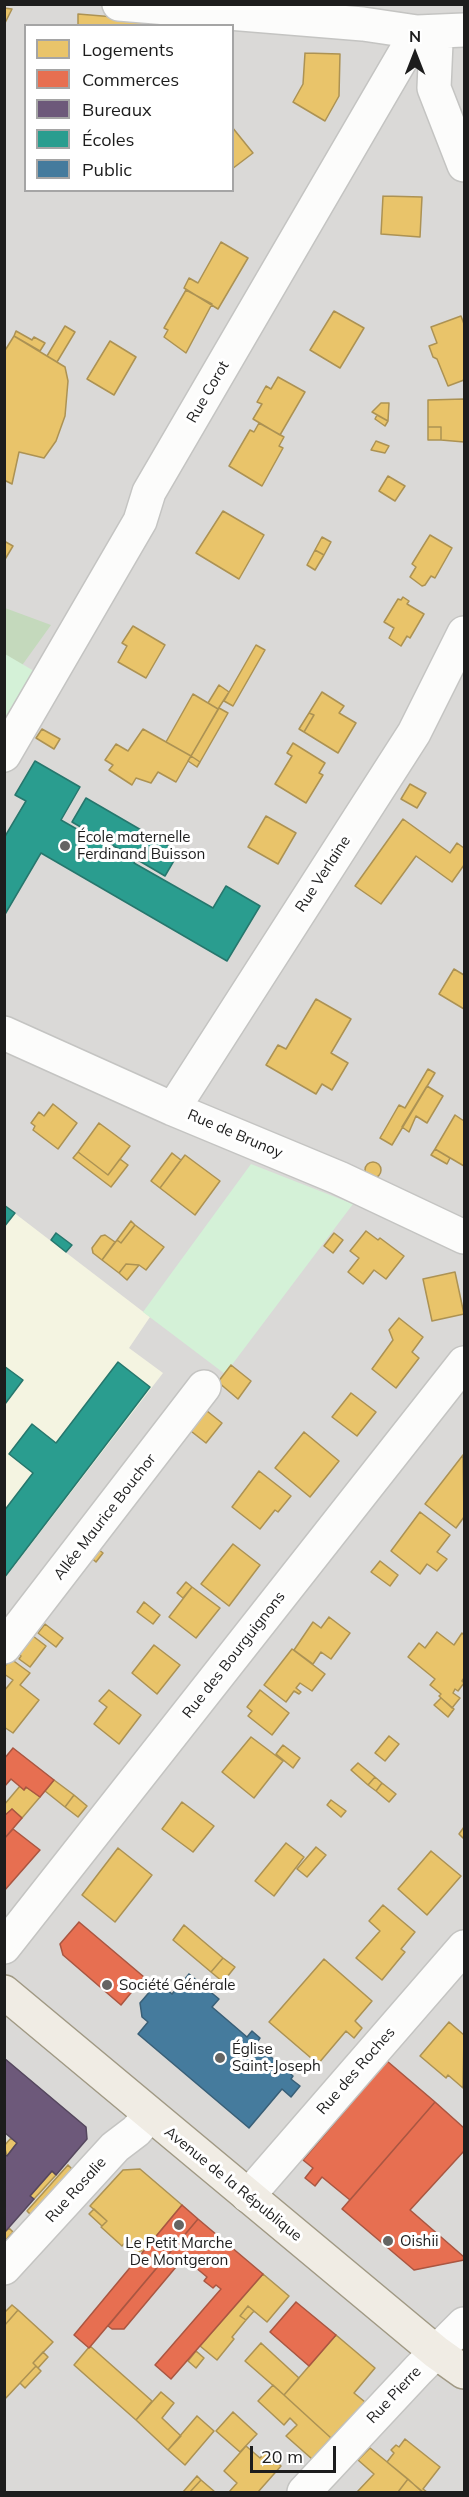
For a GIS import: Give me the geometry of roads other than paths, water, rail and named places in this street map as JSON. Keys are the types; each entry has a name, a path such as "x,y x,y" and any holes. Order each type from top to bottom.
{"main road":[{"name":"Avenue de la République","path":"4,1992 436,2352 465,2372"}],"street":[{"path":"119,4 367,14 417,32 436,42 434,88 465,165"},
{"path":"417,32 465,30"},
{"name":"Rue Corot","path":"4,755 140,521 149,492 417,32"},
{"path":"387,83 404,80 434,88"},
{"name":"Rue Verlaine","path":"173,1109 414,733 465,633"},
{"name":"Rue de Brunoy","path":"4,1033 173,1109 339,1178 465,1237"},
{"name":"Rue des Bourguignons","path":"4,1947 465,1363"},
{"name":"Allée Maurice Bouchor","path":"4,1647 204,1387"},
{"name":"Rue des Roches","path":"248,2196 465,1947"},
{"name":"Rue Rosalie","path":"4,2268 115,2147 136,2131 150,2115"},
{"name":"Rue Pierre","path":"304,2493 465,2324"}],"place":[{"name":"École maternelle Ferdinand Buisson","path":"65,846"},
{"name":"Société Générale","path":"107,1985"},
{"name":"Église Saint-Joseph","path":"220,2058"},
{"name":"Le Petit Marche De Montgeron","path":"179,2225"},
{"name":"Oishii","path":"388,2241"}]}
